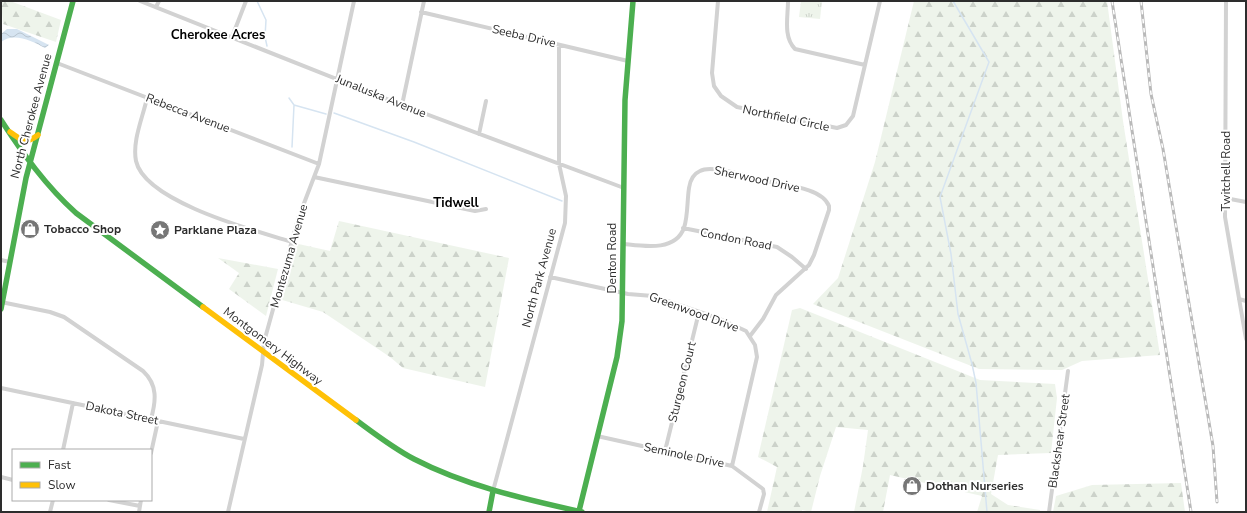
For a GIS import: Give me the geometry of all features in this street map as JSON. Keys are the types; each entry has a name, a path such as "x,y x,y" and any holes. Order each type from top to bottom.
{"street":[{"name":"North Cherokee Avenue","path":"1,309 30,164 73,1"},
{"name":"Junaluska Avenue","path":"140,1 338,78 402,105 624,188"},
{"path":"156,8 159,1"},
{"path":"232,37 246,1"},
{"name":"Montezuma Avenue","path":"228,512 263,352 298,219 319,164 354,1"},
{"path":"402,105 424,1"},
{"name":"Denton Road","path":"580,512 619,348 623,293 625,100 633,1"},
{"name":"Northfield Circle","path":"718,1 712,78 718,93 732,105 831,128 840,128 848,124 853,116 880,1"},
{"path":"788,1 787,33 790,42 795,49 865,64"},
{"name":"Twitchell Road","path":"1226,1 1225,198 1227,229 1246,339"},
{"name":"Seeba Drive","path":"421,12 628,61"},
{"name":"North Park Avenue","path":"489,512 493,491 567,213 566,196 559,164 559,45"},
{"name":"Rebecca Avenue","path":"57,63 319,164"},
{"path":"147,98 135,152 137,165 144,177 172,197 191,207 242,226 292,242"},
{"path":"479,134 486,101"},
{"name":"Montgomery Highway","path":"1,120 30,164 54,193 76,213 379,438 405,455 456,479 493,491 580,512"},
{"path":"7,130 24,141 30,141 38,135"},
{"name":"Sherwood Drive","path":"683,228 691,182 700,170 709,169 744,174 766,181 780,182 800,187 820,196 829,206 814,255 806,270 776,295 763,319 750,336"},
{"path":"314,177 476,212 486,209"},
{"path":"1225,198 1246,202"},
{"path":"624,244 662,245 673,241 683,228"},
{"name":"Condon Road","path":"683,228 776,247 789,254 806,270"},
{"path":"1,260 10,262"},
{"name":"Greenwood Drive","path":"550,277 623,293 653,296 742,329 750,336 755,345 757,357 732,466"},
{"path":"1239,299 1246,301"},
{"path":"2,302 50,312 64,317 143,371 151,380 155,392 151,420"},
{"name":"Sturgeon Court","path":"665,451 699,312"},
{"name":"Blackshear Street","path":"1049,512 1068,371"},
{"name":"Dakota Street","path":"1,388 244,439"},
{"path":"63,449 73,403"},
{"path":"152,449 158,421"},
{"name":"Seminole Drive","path":"597,436 732,466 763,490 759,512"},
{"path":"1,477 12,480"},
{"path":"50,512 53,501"},
{"path":"115,501 140,506"},
{"path":"138,512 141,501"}],"green space":[{"path":"1,1 10,1 61,20 56,42 3,24"},
{"path":"801,1 822,1 820,19 799,17"},
{"path":"914,1 1107,1 1123,121 1160,355 1082,361 1062,370 979,369 813,304 838,278 875,162"},
{"path":"339,221 509,258 485,387 403,368 390,357 323,312 279,299 294,243 330,251"},
{"path":"218,258 278,269 266,316 229,289 239,273"},
{"path":"800,308 980,380 1055,384 1057,398 1051,453 998,455 991,494 1008,505 1040,510 1040,512 977,512 982,496 890,475 883,512 854,512 868,430 836,427 820,476 811,512 802,510 802,512 767,512 777,467 758,457 792,310"},
{"path":"1181,483 1185,512 1053,512 1056,496 1092,485"}],"water":[{"path":"7,29 17,29 49,45 45,48 29,40 17,38 6,39 1,42 1,34"}],"waterway":[{"path":"257,1 266,20 265,37 267,46"},
{"path":"953,1 989,62 940,197 951,254 958,314 976,383 987,512"},
{"path":"289,98 294,105 326,114"},
{"path":"292,147 294,105"},
{"path":"334,113 414,142 562,201"}],"railway":[{"path":"1112,1 1191,512"},
{"path":"1141,1 1151,94 1163,149 1213,446 1217,502"}],"traffic: fast":[{"path":"1,309 26,178 73,1"},
{"path":"579,511 617,357 622,321 625,100 633,1"},
{"path":"1,120 36,169 65,203 76,213 203,307"},
{"path":"356,420 406,455 454,477 496,491 582,512"},
{"path":"489,512 493,491"}],"traffic: slow":[{"path":"10,132 27,141 38,135"},
{"path":"203,307 356,420"}],"place":[{"name":"Tobacco Shop","path":"30,229"},
{"name":"Parklane Plaza","path":"160,230"},
{"name":"Dothan Nurseries","path":"912,486"}],"district":[{"name":"Cherokee Acres","path":"218,34"},
{"name":"Tidwell","path":"456,202"}]}
